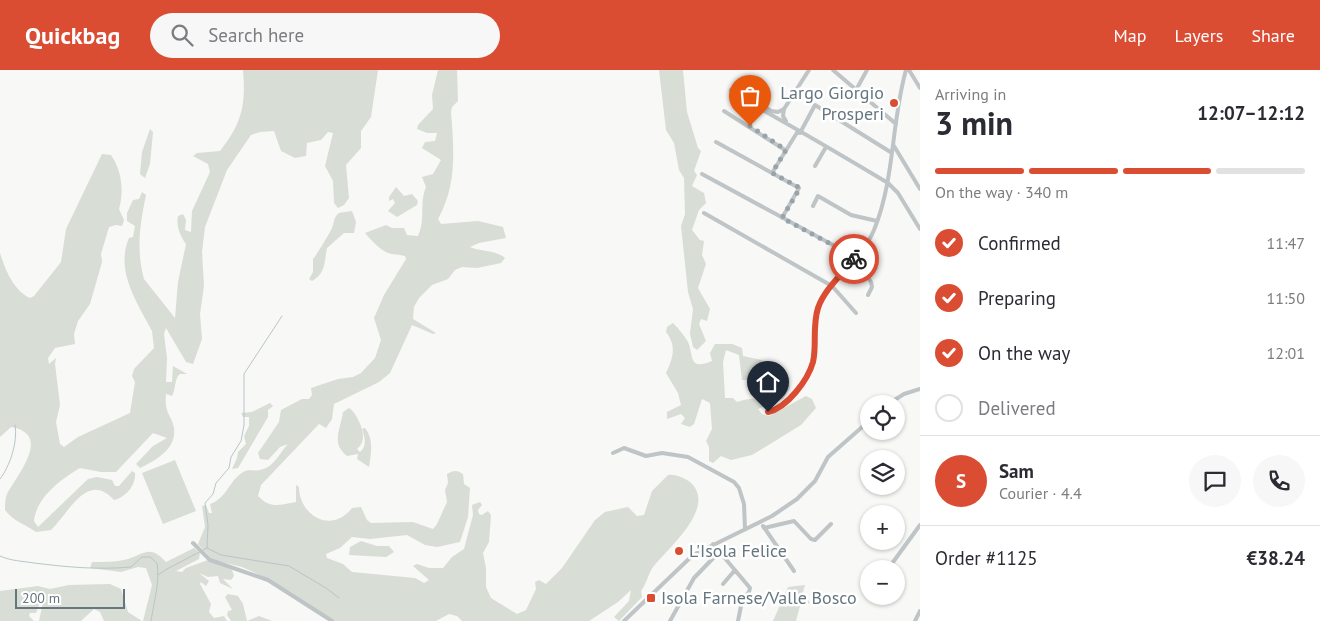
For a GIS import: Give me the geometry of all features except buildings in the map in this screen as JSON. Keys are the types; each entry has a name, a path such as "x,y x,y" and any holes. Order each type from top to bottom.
{"street":[{"path":"786,121 783,116 784,109 809,70"},
{"path":"833,70 896,124"},
{"path":"856,90 867,70"},
{"path":"907,70 920,88"},
{"path":"768,412 786,402 810,369 813,359 814,331 818,308 832,286 868,242 877,221 888,182 896,124 907,70"},
{"path":"784,109 778,112 771,111 738,88 731,90 733,94 786,121 799,132 888,182 898,193 920,229"},
{"path":"772,173 816,105 892,153"},
{"path":"724,111 786,150"},
{"path":"716,142 800,188 782,218"},
{"path":"894,146 920,189"},
{"path":"815,166 826,147"},
{"path":"702,174 855,257 871,282 872,287 868,294"},
{"path":"813,206 818,196 851,215 877,221"},
{"path":"704,213 832,286 856,313"},
{"path":"902,395 920,389"},
{"path":"624,621 689,558 713,544 760,522 803,494 817,478 828,457 860,429"},
{"path":"614,453 624,448 646,456 662,454 688,457 730,480 738,488 744,504 745,529"},
{"path":"764,528 794,521 814,540 831,524"},
{"path":"760,522 794,571"},
{"path":"895,560 920,525"},
{"path":"193,543 214,562 268,580 332,621"},
{"path":"713,544 750,589 742,601 738,621"},
{"path":"670,621 694,578 719,552"},
{"path":"723,584 735,570"},
{"path":"915,621 920,611"}],"shaded area":[{"path":"243,70 378,70 371,117 361,131 361,148 346,165 349,198 344,205 338,208 334,203 333,181 325,166 333,133 328,132 321,140 307,143 306,156 295,158 281,151 274,131 251,135 227,170 205,227 202,252 204,286 200,314 202,339 193,364 186,362 166,328 164,334 167,358 166,382 172,382 173,366 187,374 180,374 178,376 172,396 166,394 166,406 174,428 174,435 169,448 158,458 140,468 136,464 153,446 167,438 153,433 116,472 101,472 80,468 73,472 44,497 39,505 34,521 38,527 88,479 97,477 112,480 115,486 119,486 132,471 135,473 135,477 132,486 122,496 114,500 104,492 95,490 87,492 79,497 51,530 36,532 15,520 5,510 7,494 24,466 31,446 30,438 23,431 11,427 0,437 0,253 14,284 30,298 34,296 61,262 66,229 102,154 111,155 120,174 122,188 119,209 124,220 122,226 109,227 101,254 102,262 90,304 78,321 74,334 75,344 55,348 48,358 49,364 56,358 55,364 60,405 56,422 60,444 64,447 78,437 130,413 135,382 132,376 134,369 154,348 152,331 134,298 126,274 125,250 129,238 133,237 135,226 127,221 127,213 133,200 139,199 142,192 146,195 140,237 140,258 144,279 175,318 178,282 186,244 179,231 178,216 183,214 186,220 185,230 191,232 192,211 210,172 208,164 193,156 197,153 220,151 233,131 238,122 243,104"},
{"path":"438,70 457,70 458,101 452,107 451,112 453,167 451,180 444,206 438,219 441,224 478,221 503,227 506,238 479,243 470,247 501,255 505,258 501,263 477,268 462,267 455,270 448,279 432,285 419,298 414,307 413,319 436,333 433,334 412,325 390,373 379,382 334,404 332,419 326,428 319,424 261,485 258,496 267,503 276,505 296,502 296,485 299,487 300,497 304,506 310,513 326,521 344,516 352,508 361,507 367,520 371,523 413,522 433,529 447,502 445,490 448,483 447,474 454,471 459,472 463,474 464,484 470,488 468,517 460,542 437,547 425,545 407,535 370,539 352,537 340,548 326,554 327,558 343,564 352,572 415,578 424,583 429,580 413,566 417,564 429,568 443,568 452,557 464,549 473,515 472,505 480,502 482,505 478,510 479,514 482,515 488,511 491,515 489,542 483,553 486,568 486,587 491,598 517,614 526,610 536,589 535,582 539,580 546,584 562,568 595,520 605,512 628,507 637,516 644,515 652,491 668,475 682,478 690,482 697,492 698,503 695,515 688,527 653,567 641,591 642,597 619,621 614,617 629,601 631,590 618,602 589,621 462,621 457,616 449,614 436,621 334,621 271,580 242,567 213,560 198,544 205,527 202,506 206,505 209,513 212,513 210,504 223,495 241,473 260,470 269,466 288,444 280,447 268,460 260,459 258,453 279,422 281,410 302,399 309,399 312,395 311,388 338,379 353,377 361,373 375,358 381,340 374,318 384,295 406,259 405,256 390,254 385,251 365,233 386,225 392,228 404,228 407,235 418,236 422,223 423,199 426,187 422,177 433,174 441,160 422,148 425,142 435,141 437,133 427,133 417,129 418,125 433,109 432,95"},
{"path":"659,70 683,70 687,112 698,148 701,151 694,171 697,175 692,186 704,193 706,203 699,210 692,230 700,240 704,241 702,255 706,264 698,288 710,309 707,321 701,319 699,324 706,341 697,350 693,347 690,334 693,309 688,292 681,226 685,214 684,178 679,170 674,143 666,130"},
{"path":"150,129 153,132 150,164 145,178 140,174 142,152"},
{"path":"396,187 404,196 412,194 418,201 417,205 397,217 388,211 395,203 393,199 389,201 389,197"},
{"path":"352,211 356,222 354,233 344,233 327,248 322,271 312,281 309,279 313,272 313,259 331,230 336,216 339,213"},
{"path":"673,323 688,342 695,363 704,364 712,361 710,353 715,344 732,344 742,348 743,356 762,360 766,365 777,367 780,372 777,372 774,378 756,374 750,380 742,380 739,355 726,350 723,362 725,398 733,398 737,402 769,395 773,392 780,376 789,377 790,389 783,399 758,409 762,414 769,416 806,396 812,399 816,408 801,425 752,455 731,460 721,456 713,463 709,461 709,447 706,441 712,429 710,403 702,399 694,424 690,427 681,424 685,418 681,414 667,419 667,412 681,405 678,393 666,373 673,347 666,332 667,327"},
{"path":"270,403 273,406 268,410 268,417 238,468 232,469 238,452 246,444 244,436 249,426 249,417 243,417 241,413 252,412"},
{"path":"349,408 355,414 362,429 365,428 368,432 371,447 369,467 357,459 358,454 347,456 339,446 338,436 343,412","holes":["362,429 364,436 364,447 360,452 357,449 363,438"]},
{"path":"175,460 196,511 163,524 142,473"},
{"path":"361,541 377,546 389,546 394,552 386,557 349,555 350,547"},
{"path":"194,548 200,553 199,559 176,571 182,572 186,568 208,560 232,570 234,576 231,580 223,579 233,589 220,583 218,576 208,577 199,573 209,581 206,586 201,582 200,584 211,604 209,612 214,618 224,616 227,621 143,621 152,585 146,568 138,567 121,572 90,568 92,562 124,560 146,552 155,553 166,562"},
{"path":"110,584 121,589 128,612 142,621 104,621 100,612 94,609 81,621 39,621 43,602 40,602 36,613 30,613 29,616 34,621 0,621 0,591 38,586 50,589 69,585"},
{"path":"805,585 803,592 810,603 800,606 796,621 773,621 788,587"},
{"path":"228,594 238,596 243,604 247,621 231,621 227,615 228,611 232,610 225,597"},
{"path":"259,616 272,621 247,621"}],"waterway":[{"path":"207,548 208,525 205,503 213,494 216,483 229,468 231,457 241,441 244,425 244,374 282,316"},
{"path":"0,479 12,454 16,432 15,425"},
{"path":"158,575 207,548 221,555 289,566 339,598"},
{"path":"0,556 12,560 82,568 131,567 142,557 150,557 157,563 158,570 151,621"}],"way so far":[{"path":"750,126 760,135 786,150 772,173 800,188 782,218 855,257 854,259"}],"place":[{"name":"Largo Giorgio Prosperi","path":"894,103"},
{"name":"L'Isola Felice","path":"679,551"},
{"name":"Isola Farnese/Valle Bosco","path":"651,598"}],"route":[{"path":"768,412 777,409 786,402 807,374 813,359 814,331 818,308 832,286 854,259"}]}
